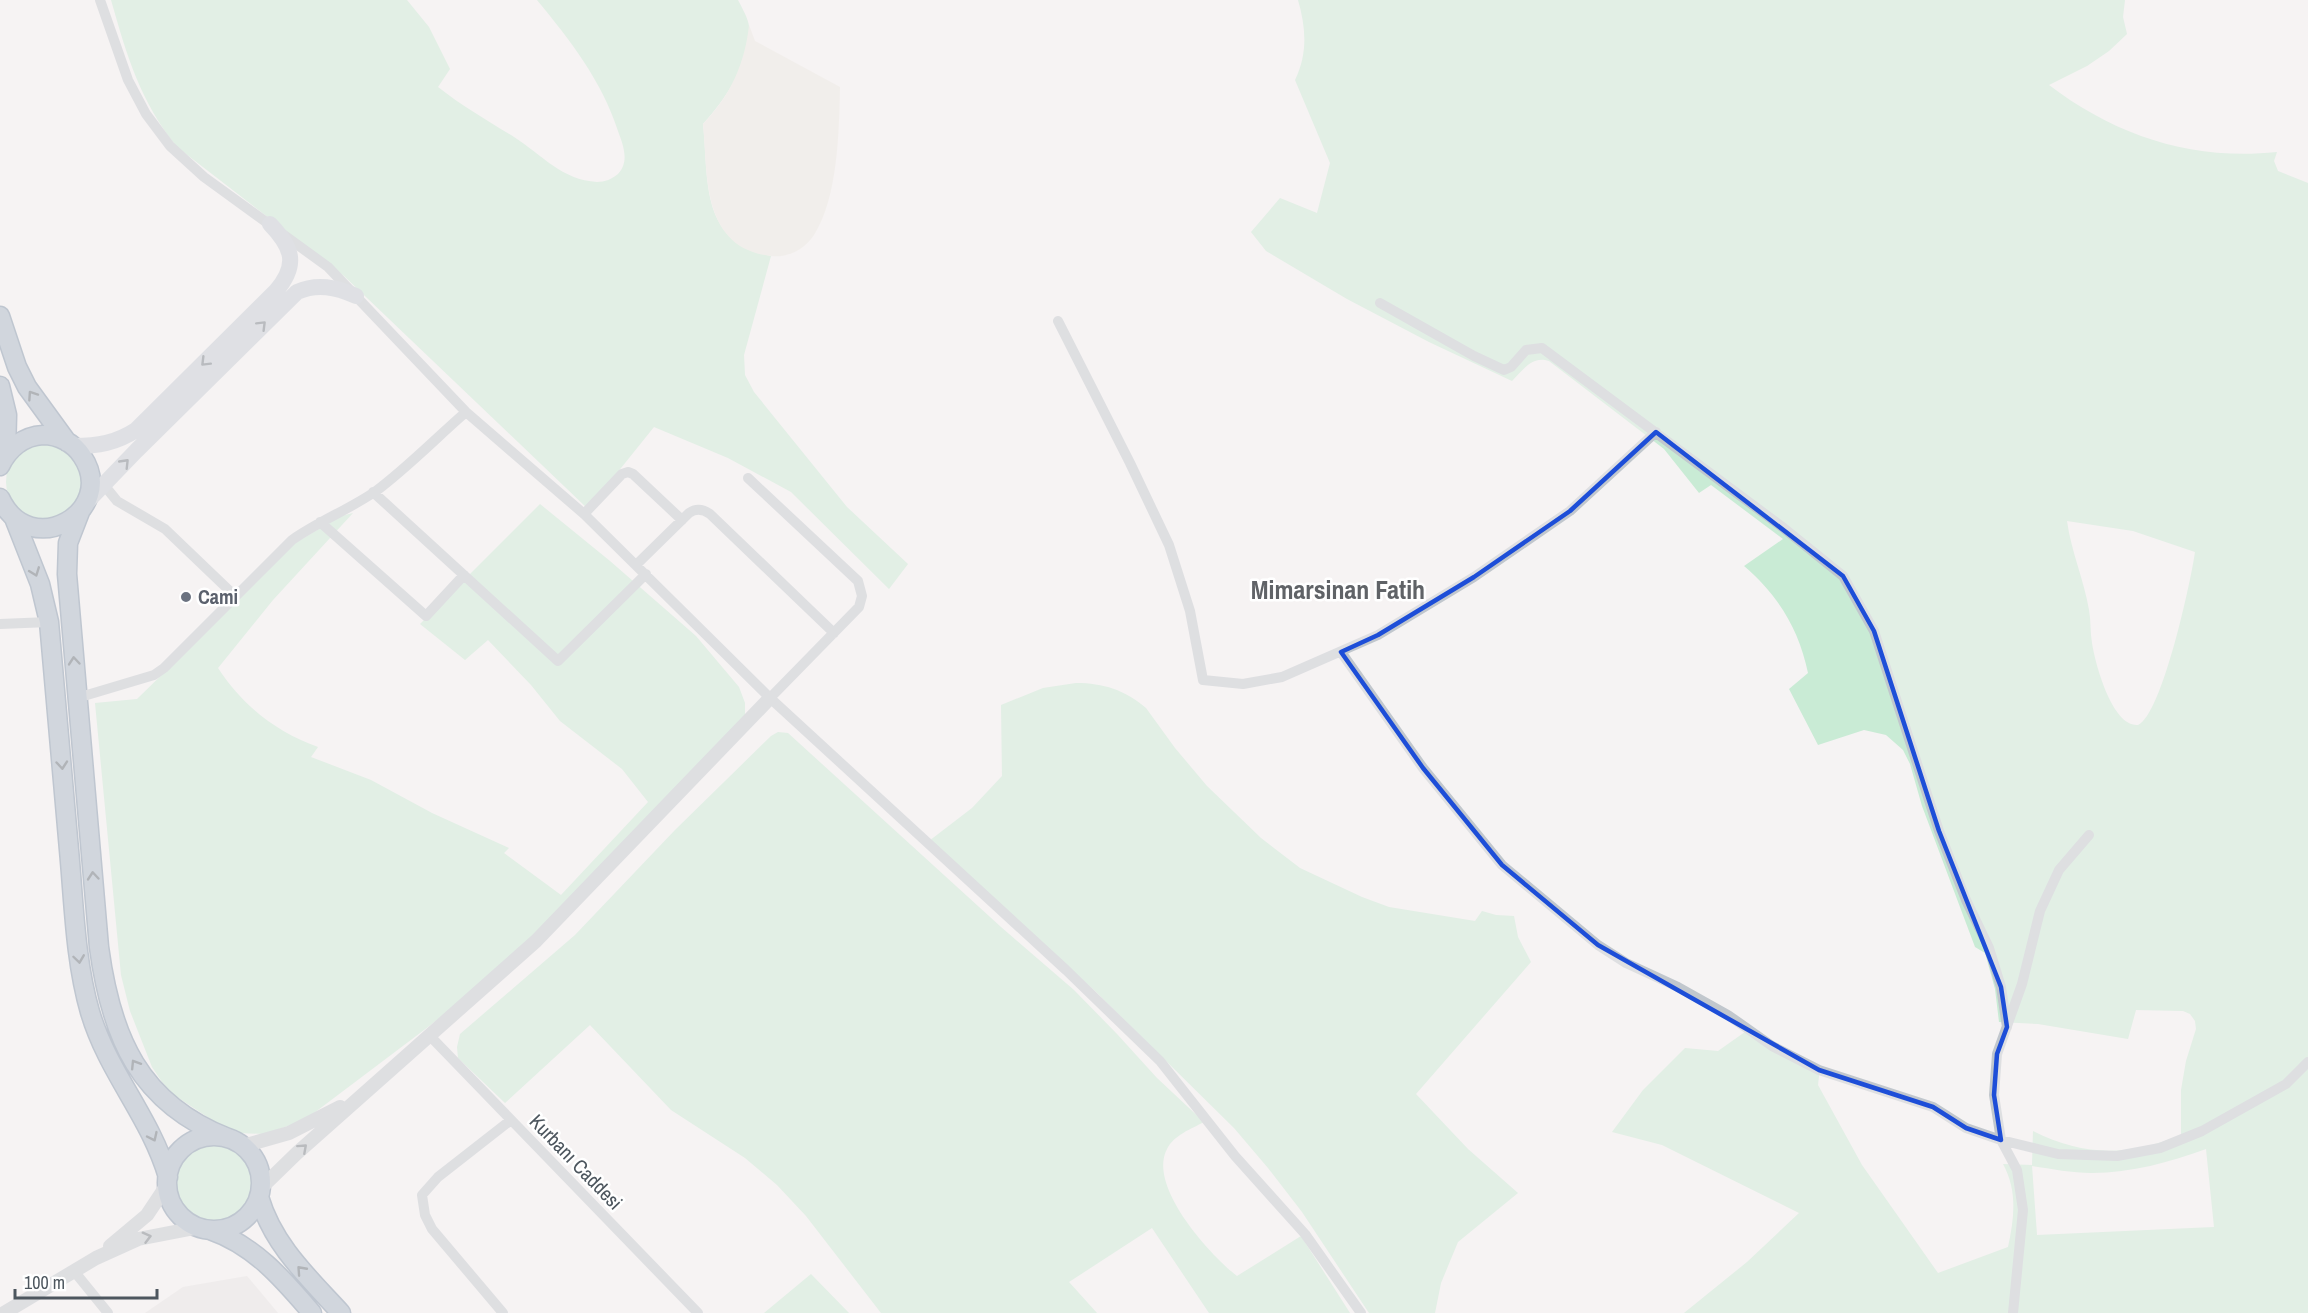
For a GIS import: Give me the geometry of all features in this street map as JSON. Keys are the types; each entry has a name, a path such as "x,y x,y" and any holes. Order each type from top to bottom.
{"highway":[{"path":"0,316 17,367 27,387 84,459 90,474 90,490 68,543 67,574 99,947 105,987 114,1021 131,1059 155,1092 190,1120 235,1142 257,1165 260,1192 276,1236 288,1256 340,1313"},
{"path":"0,386 7,415 2,460"},
{"path":"2,460 21,442 36,436 52,436 71,444"},
{"path":"5,510 36,528 52,528 67,522 82,509"},
{"path":"5,510 40,584 49,622 76,939 83,985 96,1030 106,1055 148,1125 159,1151 171,1201 180,1214 238,1243 277,1272 312,1313"},
{"path":"168,1181 177,1154 189,1143 212,1136 235,1142"},
{"path":"204,1228 224,1228 239,1222 251,1211 260,1192"}],"main road":[{"path":"71,444 102,445 117,441 136,430 276,291 288,272 290,255 285,240 270,224"},
{"path":"82,509 297,292 312,287 327,287 356,296"}],"street":[{"path":"100,0 128,80 157,130 192,167 328,267 466,412 584,514 770,698 1066,970 1160,1061 1235,1156 1305,1234 1361,1313"},
{"path":"1380,303 1474,356 1504,370 1511,367 1526,350 1542,348 1781,526 1843,576 1874,631 1939,831 1965,900 1989,948 2001,987 2007,1027"},
{"path":"1058,321 1169,545 1190,611 1203,680 1243,684 1282,677 1378,635 1474,577 1570,511 1656,432"},
{"path":"77,698 154,675 164,668 292,540 373,492 466,412"},
{"path":"584,514 622,474 628,472 633,474 682,520"},
{"path":"260,1192 361,1096 536,941 859,607 862,596 858,581 748,478"},
{"path":"104,485 117,501 165,529 235,596"},
{"path":"373,492 558,661 646,574"},
{"path":"637,564 695,510 707,512 834,633"},
{"path":"320,522 426,616 464,575"},
{"path":"0,624 49,622"},
{"path":"1341,652 1423,768 1502,865 1598,945 1626,963 1678,987 1728,1015 1772,1046 1820,1070 1933,1107 1965,1128 2001,1140 2058,1154 2117,1156 2160,1148 2202,1131 2286,1084 2308,1062"},
{"path":"2013,1313 2023,1210 2017,1170 2001,1140 1994,1095 1998,1054 2022,984 2040,911 2060,870 2089,835"},
{"name":"Kurbanı Caddesi","path":"429,1035 698,1313"},
{"path":"235,1142 289,1133 361,1096"},
{"path":"503,1313 432,1229 425,1215 422,1195 438,1177 511,1120"},
{"path":"96,1258 147,1215 168,1181"},
{"path":"4,1313 96,1258 138,1239 204,1228"},
{"path":"74,1271 108,1313"}],"highlighted area":[{"path":"1656,432 1843,576 1874,631 1939,831 2001,987 2007,1027 1997,1054 1994,1095 2001,1140 1966,1128 1933,1107 1819,1070 1598,945 1502,865 1423,768 1341,652 1378,635 1474,577 1570,511"}],"shaded area":[{"path":"247,1276 278,1313 145,1313 183,1287"}],"green space":[{"path":"111,0 407,0 429,27 450,69 438,87 563,172 573,177 597,182 611,179 622,169 625,158 622,142 594,78 573,46 537,0 738,0 749,26 746,53 728,91 703,124 708,187 719,223 731,237 748,248 771,256 744,355 745,375 754,392 847,507 908,564 889,589 791,492 728,458 654,427 588,509 344,276 177,147 164,130 144,95 129,59"},
{"path":"1298,0 2125,0 2123,17 2127,34 2109,51 2087,66 2049,85 2101,118 2156,141 2215,152 2246,154 2277,152 2274,161 2278,171 2308,183 2308,1313 1684,1313 1747,1262 1799,1213 1662,1145 1612,1132 1643,1090 1685,1048 1718,1051 1752,1027 1770,1040 1820,1067 1818,1085 1862,1165 1938,1273 2008,1247 2013,1216 2013,1195 2003,1164 2032,1165 2033,1131 2070,1146 2107,1151 2143,1147 2181,1135 2181,1090 2186,1061 2196,1029 2195,1021 2190,1014 2183,1011 2136,1010 2128,1039 2038,1024 1999,1022 1995,989 1985,953 1975,947 1903,750 1886,735 1864,730 1818,745 1789,689 1808,673 1799,642 1793,627 1777,601 1744,566 1783,539 1711,485 1699,493 1664,449 1549,361 1533,362 1512,381 1429,342 1347,299 1266,251 1251,232 1280,198 1317,213 1330,163 1295,80 1304,50","holes":["2067,521 2133,531 2195,552 2182,617 2166,674 2147,716 2138,725 2129,723 2120,716 2101,678 2092,643 2087,599","2206,1149 2214,1227 2037,1235 2032,1166 2062,1171 2107,1173 2136,1169"]},
{"path":"44,444 58,447 71,455 79,468 82,482 79,496 71,509 58,517 44,520 30,517 17,509 9,496 6,482 9,468 17,455 30,447"},
{"path":"540,504 696,636 739,687 745,703 745,715 539,933 428,1027 314,1113 291,1125 264,1134 238,1133 221,1126 174,1095 162,1082 152,1067 130,1011 121,975 95,703 137,699 214,624 280,552 341,516 353,513 273,600 218,668 238,694 262,716 288,734 318,747 311,757 371,780 432,813 509,848 504,853 561,895 648,802 622,769 560,721 531,685 488,640 465,660 420,624"},
{"path":"1076,683 1095,684 1122,692 1146,708 1207,786 1261,838 1300,868 1389,907 1475,921 1482,911 1514,916 1518,937 1531,962 1416,1094 1468,1149 1518,1193 1458,1242 1441,1283 1435,1313 1369,1313 1302,1212 1234,1128 1095,991 929,841 972,808 1002,776 1001,705 1043,688"},
{"path":"778,732 788,733 1001,927 1074,990 1157,1078 1204,1122 1183,1133 1170,1144 1163,1164 1166,1182 1173,1200 1198,1236 1225,1266 1237,1276 1301,1236 1350,1313 1209,1313 1152,1228 1069,1282 1097,1313 881,1313 806,1216 777,1185 745,1158 671,1110 590,1025 505,1103 458,1058 457,1047 460,1034 575,935 675,830 771,736"},
{"path":"206,1143 222,1143 243,1154 254,1175 254,1191 243,1212 222,1223 206,1223 192,1217 180,1205 174,1191 174,1175 180,1161 192,1149"},
{"path":"811,1274 849,1313 764,1313"}],"sand":[{"path":"749,25 755,41 840,87 836,163 828,202 822,220 810,240 795,252 784,256 771,256 748,250 732,239 720,224 708,186 703,124 721,102 735,79 744,53"}],"place":[{"name":"Cami","path":"186,597"}],"district":[{"name":"Mimarsinan Fatih","path":"1338,590"}]}
